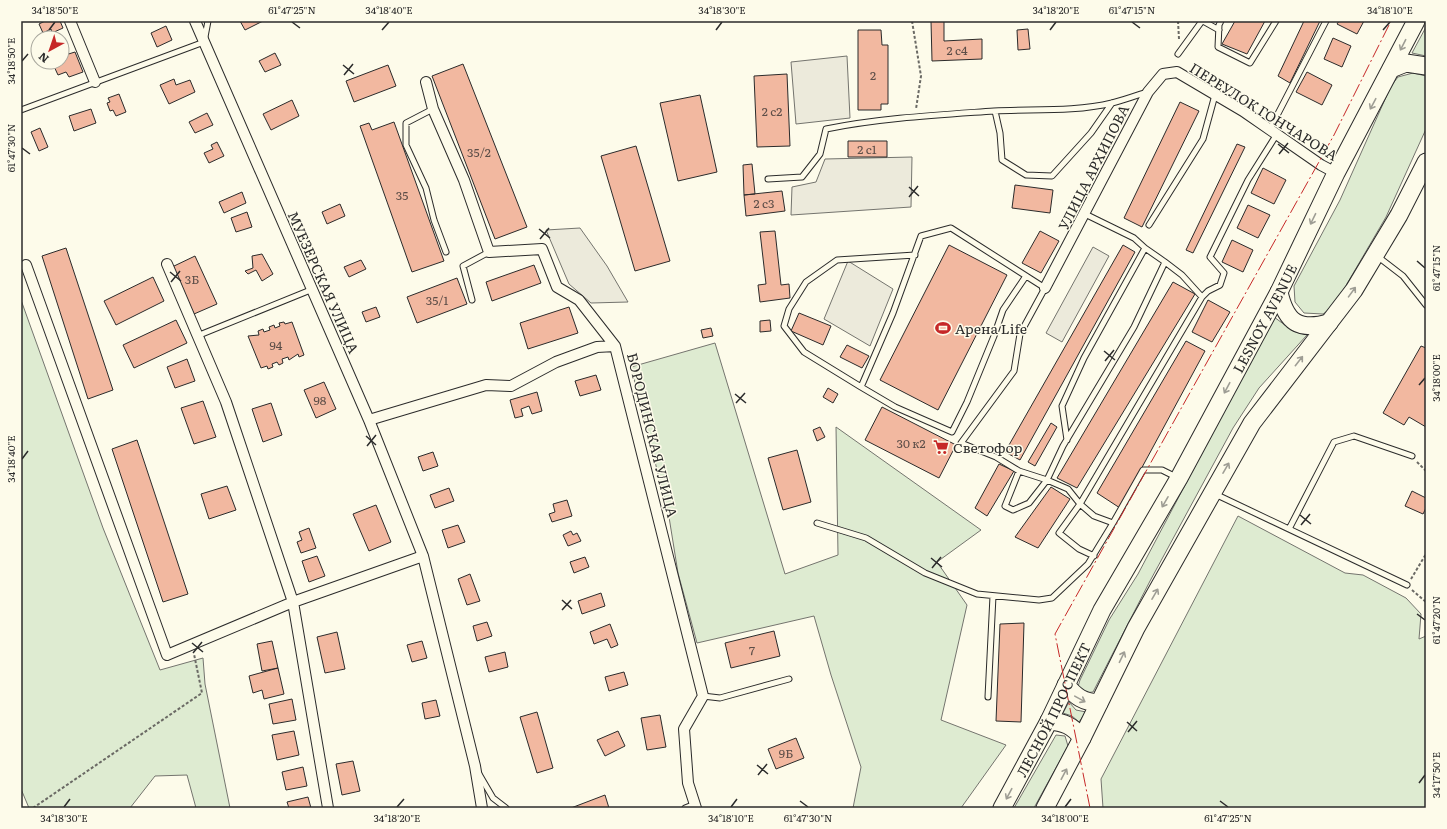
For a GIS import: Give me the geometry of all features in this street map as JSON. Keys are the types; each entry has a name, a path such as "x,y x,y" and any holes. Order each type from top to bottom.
{"main road":[{"name":"LESNOY AVENUE","path":"1178,478 1279,292 1336,173 1416,21"},
{"path":"1391,69 1406,63 1426,66"},
{"path":"1046,808 1136,628 1252,423 1354,290 1400,215 1426,162"},
{"path":"1279,292 1283,309 1295,322 1312,327 1329,323"},
{"name":"ЛЕСНОЙ ПРОСПЕКТ","path":"1002,808 1049,721 1102,610 1178,478"},
{"path":"1066,685 1074,696 1086,702 1099,703"},
{"path":"1049,721 1062,722 1075,728 1082,738"}],"street":[{"path":"70,21 95,82"},
{"name":"МУЕЗЕРСКАЯ УЛИЦА","path":"195,21 369,420 423,556 475,766 482,808"},
{"name":"ПЕРЕУЛОК ГОНЧАРОВА","path":"1177,72 1274,131 1321,165 1336,173"},
{"name":"УЛИЦА АРХИПОВА","path":"1045,288 1148,92 1163,74 1177,72"},
{"path":"426,82 433,109 464,180 490,252"},
{"name":"БОРОДИНСКАЯ УЛИЦА","path":"490,252 542,249 557,288 579,300 615,346 703,696"},
{"path":"167,264 226,402 293,602 328,808"},
{"path":"26,265 168,655 293,602 423,556"},
{"path":"369,420 486,385 511,386 556,362 597,347 615,346"},
{"path":"696,806 688,783 684,729 703,696"}],"lane":[{"path":"21,110 204,42 208,21"},
{"path":"1178,54 1202,21 1219,30"},
{"path":"1221,21 1218,47 1250,63 1276,21"},
{"path":"1094,556 1079,549 1059,533 1080,504 1202,297 1208,291 1220,285 1224,273 1210,257 1274,131 1326,21"},
{"path":"768,179 802,177 820,154 826,129 854,124 995,111 1082,107 1112,103 1148,92"},
{"path":"1149,225 1203,139 1214,95"},
{"path":"995,111 1000,133 1002,160 1026,175 1052,176 1091,133 1112,103"},
{"path":"433,109 406,124 406,145 426,188 434,220 446,252"},
{"path":"1085,214 1134,238 1145,248 1182,275 1202,297"},
{"path":"861,387 894,313 921,236 951,228 1045,288 1020,334 1014,371 961,443 996,457 1019,471 1047,480 1068,489 1080,504 1094,516 1113,522"},
{"path":"1067,440 1062,406 1084,358 1145,248"},
{"path":"472,300 464,266 490,252"},
{"path":"915,255 837,260 806,282 789,309 784,326 804,352 896,407 952,432 967,402 1003,310 1026,276"},
{"path":"1376,255 1403,276 1426,306"},
{"path":"1019,471 1005,506 1012,510 1029,503 1047,480 1067,440 1134,327 1165,262"},
{"path":"197,336 313,289"},
{"path":"1289,529 1334,442 1354,436 1412,456"},
{"path":"817,523 866,538 925,573 978,594 1039,600 1052,598 1088,564 1143,470 1162,470 1178,478"},
{"path":"1212,493 1407,585"},
{"path":"988,697 993,596"},
{"path":"703,696 720,698 789,679"},
{"path":"475,766 493,798 506,808"},
{"path":"685,808 696,806"}],"path":[{"path":"912,21 921,76 914,118"},
{"path":"1412,456 1426,471"},
{"path":"1426,554 1407,585 1426,602"},
{"path":"33,808 202,693 192,646"}],"green space":[{"path":"1426,27 1426,56 1412,53"},
{"path":"1413,73 1426,76 1426,129 1386,217 1334,306 1323,314 1304,313 1295,302 1294,286 1340,200 1391,86 1398,77"},
{"path":"21,300 103,528 160,670 203,658 205,684 230,808 196,808 187,775 155,776 130,808 29,808 21,789"},
{"path":"1274,317 1293,331 1307,335 1259,388 1233,428 1150,581 1093,692 1083,693 1077,690 1080,680 1109,620 1138,574"},
{"path":"715,343 785,574 838,555 836,427 981,530 937,562 967,605 941,720 1006,745 961,808 853,808 861,767 831,675 814,616 697,643 678,573 669,517 631,367"},
{"path":"1238,516 1345,573 1363,575 1406,598 1421,614 1419,639 1426,636 1426,808 1103,808 1101,779"},
{"path":"1069,702 1076,710 1086,712 1079,722 1072,716 1063,713"},
{"path":"1056,735 1065,736 1068,746 1034,808 1014,808"}],"shaded area":[{"path":"847,56 850,118 796,124 791,62"},
{"path":"912,157 911,207 791,215 792,187 816,182 825,159"},
{"path":"580,228 607,266 628,302 591,303 569,284 546,230"},
{"path":"1093,247 1109,256 1062,342 1046,333"},
{"path":"848,261 893,289 870,346 824,319"}],"building":[{"path":"45,21 60,21 63,28 59,30 42,30 39,24"},
{"path":"240,21 263,21 245,30"},
{"path":"931,21 944,21 944,41 982,39 982,59 932,61"},
{"path":"1235,21 1265,21 1247,54 1222,44"},
{"path":"1304,21 1320,21 1290,83 1278,76"},
{"path":"1339,21 1364,21 1357,34 1337,24"},
{"path":"166,26 172,40 157,47 151,33"},
{"path":"1028,29 1030,49 1018,50 1017,30"},
{"path":"858,30 881,30 882,45 888,45 888,104 881,104 881,110 858,110"},
{"path":"1333,38 1351,46 1342,67 1324,59"},
{"path":"75,52 83,72 69,77 66,72 58,75 56,70 70,70 70,54"},
{"path":"275,53 281,65 265,72 259,61"},
{"path":"463,64 527,227 495,239 432,76"},
{"path":"388,65 396,86 354,102 346,81"},
{"path":"1307,72 1332,85 1322,105 1296,92"},
{"path":"787,74 790,146 757,147 754,76"},
{"path":"174,79 176,85 190,80 195,92 169,104 160,85"},
{"path":"119,94 126,112 116,116 113,110 110,111 107,103 110,102 108,98"},
{"path":"700,95 717,172 678,181 660,103"},
{"path":"292,100 299,116 271,130 263,114"},
{"path":"1180,102 1199,111 1142,227 1124,218"},
{"path":"91,109 96,123 74,131 69,116"},
{"path":"207,113 213,125 195,133 189,122"},
{"path":"394,122 444,261 412,272 360,126 369,123 372,130"},
{"path":"40,128 48,147 39,151 31,132"},
{"path":"848,141 887,141 887,157 848,157"},
{"path":"217,142 224,156 209,163 204,153 213,149 211,145"},
{"path":"1237,144 1245,147 1193,253 1186,250"},
{"path":"636,146 670,261 635,271 601,156"},
{"path":"752,164 755,194 744,195 743,165"},
{"path":"1263,168 1286,180 1274,204 1251,193"},
{"path":"1015,185 1053,190 1050,213 1012,208"},
{"path":"782,191 785,211 746,216 744,195"},
{"path":"242,192 246,203 224,213 219,202"},
{"path":"340,204 345,216 327,224 322,212"},
{"path":"1248,205 1270,215 1258,238 1237,228"},
{"path":"247,212 252,227 236,232 231,218"},
{"path":"775,231 781,285 789,284 790,298 760,302 758,285 766,284 760,232"},
{"path":"1040,231 1059,241 1041,273 1022,263"},
{"path":"1232,240 1253,250 1243,272 1222,262"},
{"name":"Арена Life","path":"949,245 1007,275 938,410 880,380"},
{"path":"1123,245 1135,252 1020,460 1005,452"},
{"path":"66,248 113,390 88,399 42,256"},
{"path":"262,254 273,274 262,281 256,270 248,274 245,271 253,268 252,256"},
{"path":"195,256 217,304 194,314 172,267"},
{"path":"361,260 366,269 349,277 344,267"},
{"path":"534,265 541,283 492,301 486,282"},
{"path":"153,277 164,301 116,325 104,301"},
{"path":"457,278 467,304 417,323 407,297"},
{"path":"1173,282 1195,294 1077,488 1057,478"},
{"path":"1208,300 1230,312 1212,342 1192,332"},
{"path":"376,307 380,317 366,322 362,312"},
{"path":"569,307 578,333 528,349 520,323"},
{"path":"799,313 831,326 823,345 791,331"},
{"path":"176,320 187,343 134,368 123,345"},
{"path":"770,320 771,331 760,332 760,321"},
{"path":"284,322 285,324 292,322 304,355 299,357 298,354 289,360 288,357 282,359 283,363 279,365 277,362 272,364 273,367 268,369 267,366 261,368 248,336 259,335 258,331 263,329 264,332 270,330 269,327 274,325 275,328 280,326 279,323"},
{"path":"711,328 713,336 703,338 701,330"},
{"path":"1186,341 1205,351 1120,508 1097,493"},
{"path":"847,345 869,356 862,368 840,357"},
{"path":"1421,346 1426,348 1426,427 1409,417 1404,425 1383,413"},
{"path":"187,359 195,381 175,388 167,367"},
{"path":"596,375 601,390 580,396 575,381"},
{"path":"324,382 336,409 316,418 304,390"},
{"path":"828,388 838,394 833,403 823,397"},
{"path":"537,392 542,411 532,414 529,406 521,409 523,416 515,418 510,400"},
{"path":"203,401 216,437 194,444 181,408"},
{"path":"271,403 282,435 263,442 252,409"},
{"path":"882,407 956,445 939,478 865,440"},
{"path":"1051,423 1057,427 1035,466 1028,462"},
{"path":"820,427 825,437 817,441 813,430"},
{"path":"137,440 188,594 163,602 112,449"},
{"path":"797,450 811,502 783,510 768,458"},
{"path":"433,452 438,466 423,471 418,457"},
{"path":"999,464 1014,471 987,516 975,508"},
{"path":"227,486 236,510 209,519 201,494"},
{"path":"1051,487 1070,499 1038,548 1015,537"},
{"path":"449,488 454,501 435,508 430,495"},
{"path":"1412,491 1426,498 1426,508 1423,514 1405,506"},
{"path":"567,500 572,516 552,522 549,514 555,512 553,504"},
{"path":"376,505 391,542 369,551 353,514"},
{"path":"458,525 465,542 448,548 442,530"},
{"path":"309,528 316,548 301,553 297,542 302,540 299,532"},
{"path":"571,531 573,535 577,533 581,541 568,546 563,535"},
{"path":"317,556 325,576 309,582 302,561"},
{"path":"585,557 589,567 574,573 570,562"},
{"path":"470,574 480,601 467,605 458,579"},
{"path":"601,593 605,606 582,614 578,601"},
{"path":"487,622 492,636 477,641 473,626"},
{"path":"1024,623 1021,722 996,721 1000,624"},
{"path":"610,624 618,645 611,648 607,639 594,644 590,632"},
{"path":"774,631 780,656 731,668 725,643"},
{"path":"337,632 345,669 325,673 317,637"},
{"path":"272,641 278,668 262,671 257,644"},
{"path":"422,641 427,658 412,662 407,645"},
{"path":"505,652 508,667 489,672 485,657"},
{"path":"278,668 284,694 264,699 262,690 253,693 249,676"},
{"path":"624,672 628,685 609,691 605,677"},
{"path":"292,699 296,720 273,724 269,704"},
{"path":"436,700 440,716 425,719 422,703"},
{"path":"537,712 553,768 537,773 520,717"},
{"path":"660,715 666,747 647,750 641,718"},
{"path":"294,731 299,755 277,760 272,735"},
{"path":"618,731 625,746 605,756 597,740"},
{"path":"796,738 804,758 776,769 768,749"},
{"path":"353,761 360,791 342,795 336,764"},
{"path":"303,767 307,786 286,790 282,772"},
{"path":"605,795 609,808 571,808"},
{"path":"308,797 311,808 289,808 287,802"}],"power":[{"path":"1090,808 1055,634 1334,135 1391,21"}],"place":[{"name":"Арена Life","path":"943,328"},
{"name":"Светофор","path":"941,447"}]}
